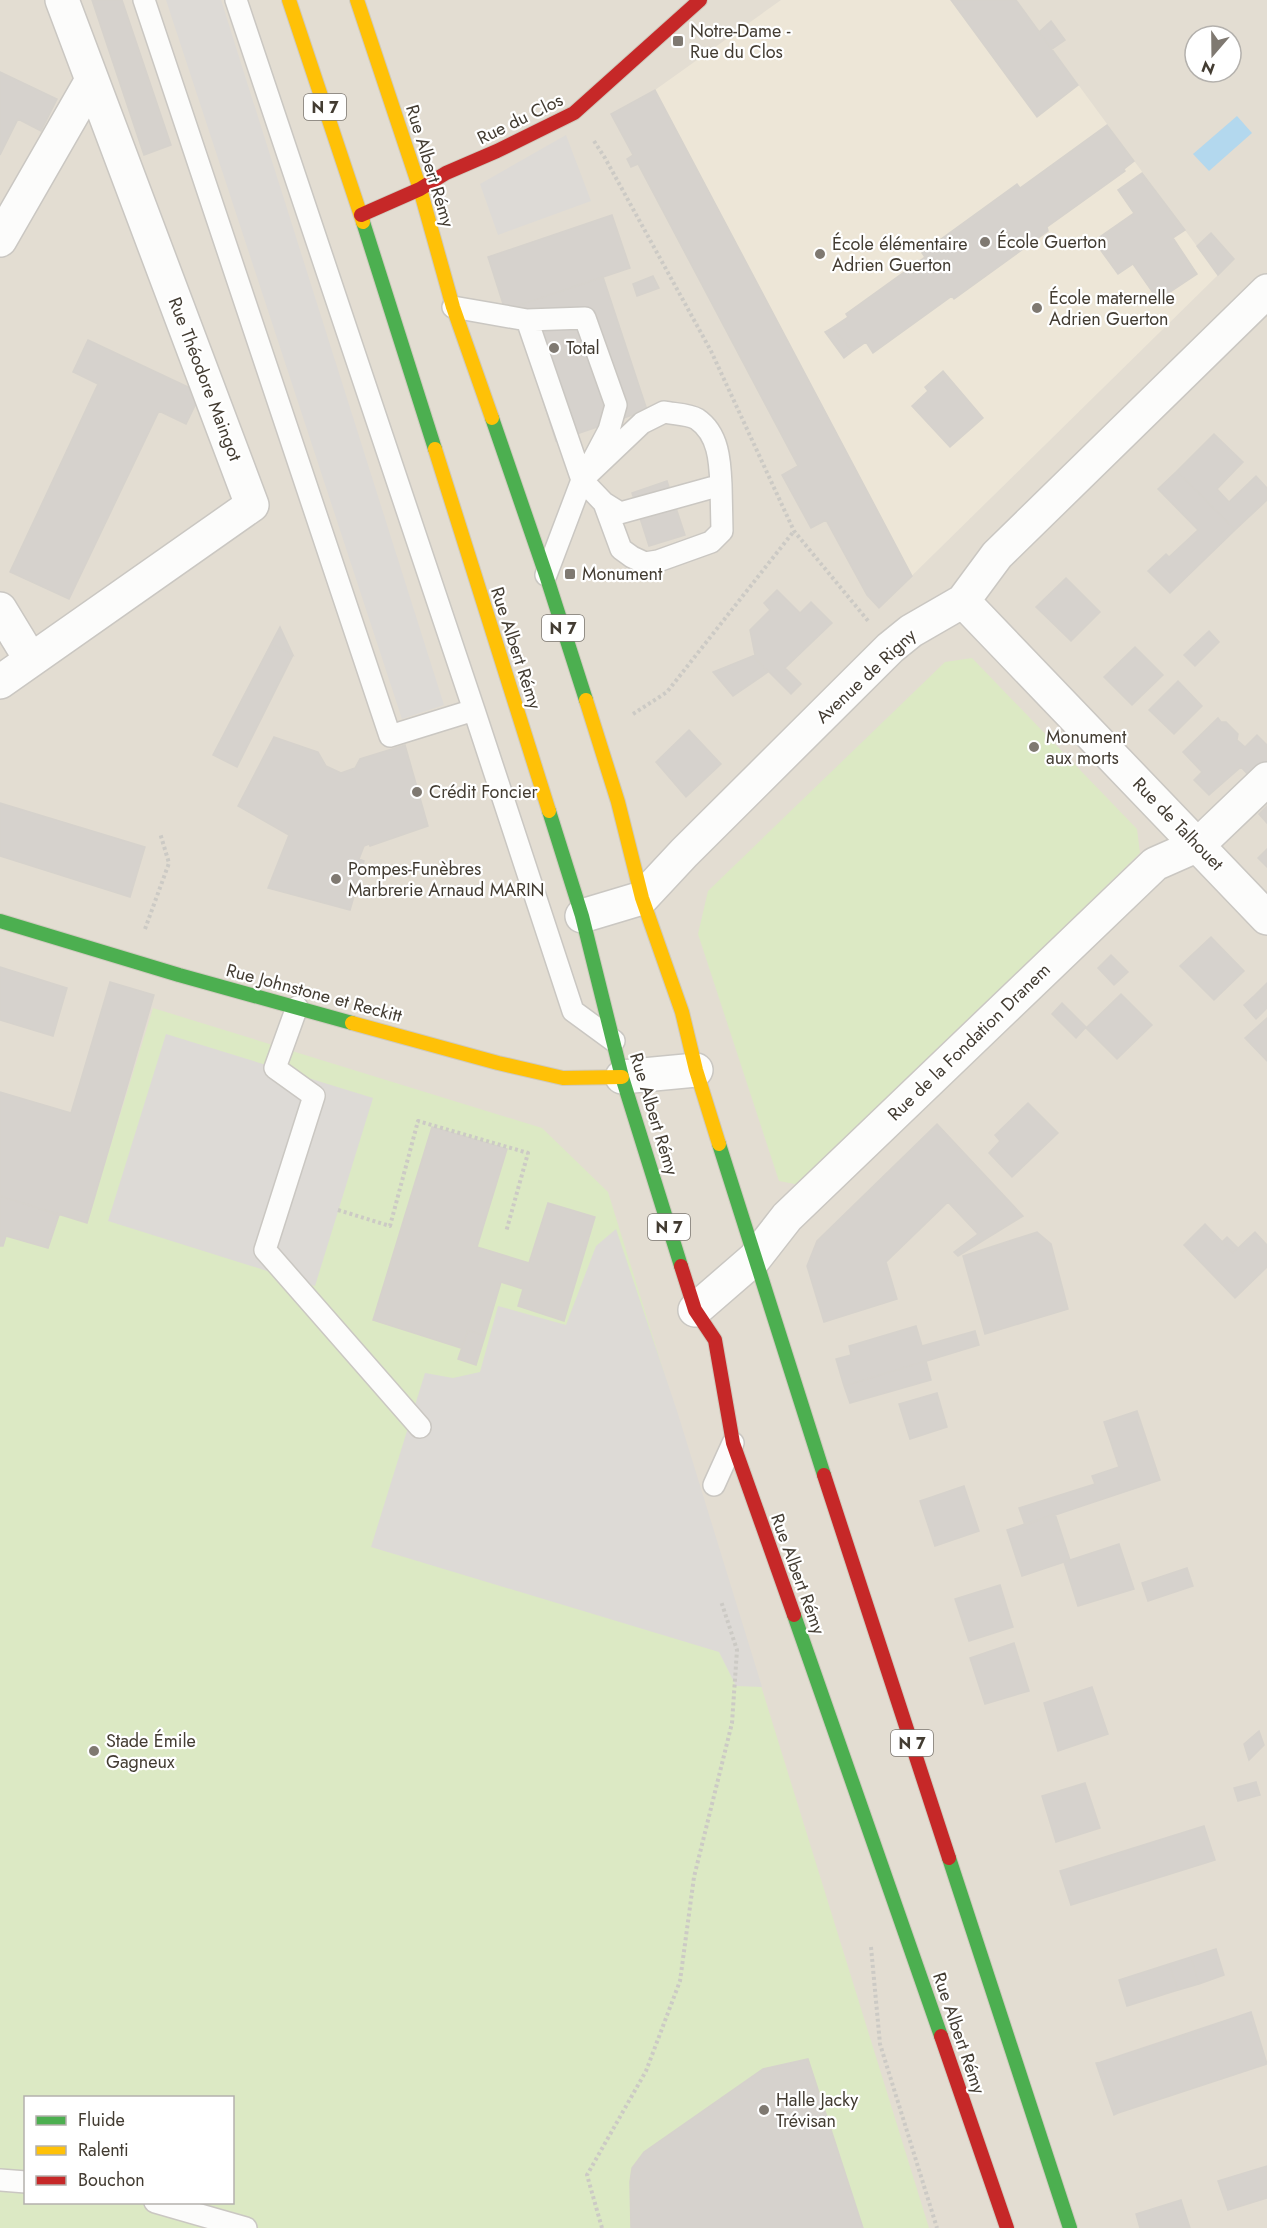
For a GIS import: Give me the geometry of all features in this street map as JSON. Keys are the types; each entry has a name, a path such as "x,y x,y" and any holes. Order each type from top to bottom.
{"main road":[{"name":"Rue Albert Rémy","path":"289,0 361,215 582,916 622,1077 695,1310 716,1340 733,1443 891,1890 1006,2228"},
{"name":"Rue Albert Rémy","path":"357,0 420,189 453,307 546,574 618,802 642,898 682,1012 696,1070 755,1258 1070,2228"},
{"name":"Rue du Clos","path":"361,215 420,189 447,173 497,152 574,113 700,0"},
{"name":"Rue Johnstone et Reckitt","path":"0,921 133,961 498,1063 562,1078 622,1077"}],"street":[{"name":"Rue Théodore Maingot","path":"32,660 252,505 62,0"},
{"path":"0,240 92,80"},
{"name":"Avenue de Rigny","path":"642,898 684,853 890,648 911,631 963,601 997,555 1267,291"},
{"name":"Rue de Talhouet","path":"963,601 1267,918"},
{"path":"0,609 32,660 0,682"},
{"name":"Rue de la Fondation Dranem","path":"695,1310 755,1258 787,1216 1155,864 1198,845 1267,779"},
{"path":"582,916 642,898"},
{"path":"622,1077 696,1070"}],"lane":[{"path":"144,0 390,736 474,710"},
{"path":"236,0 573,1011 614,1041"},
{"path":"453,307 527,320 585,318 616,405 609,430 582,480 546,574"},
{"path":"527,320 582,480 604,503 620,513 721,485"},
{"path":"582,480 642,423 664,412 696,418 710,432 720,457 722,531 711,542 658,561 645,563 621,549 604,503"},
{"path":"297,1007 275,1068 314,1096 265,1250 420,1427"},
{"path":"714,1485 733,1443"},
{"path":"0,2180 24,2182"},
{"path":"162,2204 246,2228"}],"path":[{"path":"574,113 605,158 711,351 794,531 890,648"},
{"path":"633,714 667,692 794,531"},
{"path":"133,961 169,863 160,833"},
{"path":"338,1210 390,1226 418,1121 528,1153 506,1232"},
{"path":"602,2228 587,2175 646,2071 680,1981 694,1876 732,1723 737,1650 721,1601"},
{"path":"870,1938 880,2044 937,2228"}],"shaded area":[{"path":"0,0 1267,0 1267,2228 0,2228"},
{"path":"166,0 221,0 444,705 402,719"},
{"name":"École élémentaire Adrien Guerton","path":"781,0 1016,0 1218,275 879,608 826,520 811,528 782,475 798,466 638,164 631,167 627,159 633,155 611,114 655,90"},
{"path":"566,135 591,201 498,235 480,184"},
{"path":"166,1034 373,1098 315,1286 108,1221"},
{"path":"616,1229 678,1414 762,1687 736,1686 719,1652 371,1547 425,1373 453,1378 480,1372 498,1306 566,1325 596,1246"}],"green space":[{"path":"972,658 1137,829 1140,853 800,1185 779,1181 698,934 708,891 945,662"},
{"path":"153,1008 542,1128 608,1192 929,2228 0,2228 0,1246 3,1246 6,1236 48,1248 59,1215 87,1222"}],"water":[{"path":"1237,116 1252,133 1209,171 1193,154"}],"building":[{"path":"92,0 122,0 171,145 144,155"},
{"path":"951,0 1016,0 1078,85 1037,117"},
{"path":"1051,21 1065,40 1052,49 1039,32"},
{"path":"0,72 57,99 41,131 18,119 0,155"},
{"path":"655,90 912,576 879,608 867,595 826,520 811,528 782,475 798,466 638,164 631,167 627,159 633,155 611,114"},
{"name":"École Guerton","path":"1107,125 1134,161 1124,169 1125,171 1047,227 1048,231 954,299 952,296 873,353 866,342 853,351 832,328 848,317 846,314 925,257 922,253 1017,184 1020,188"},
{"path":"1142,173 1185,230 1173,238 1197,274 1158,300 1133,264 1118,274 1094,241 1134,213 1118,190"},
{"path":"612,215 630,268 505,310 488,257"},
{"path":"1211,233 1234,259 1218,275 1197,246"},
{"path":"653,276 659,288 637,296 633,284"},
{"path":"603,277 647,410 556,441 513,307"},
{"path":"832,328 853,351 844,358 825,332"},
{"path":"88,340 201,393 186,424 159,411 69,599 10,572 98,384 73,372"},
{"path":"943,371 983,418 950,447 912,406 928,391 925,387"},
{"path":"1214,434 1243,462 1217,489 1229,502 1256,476 1267,488 1267,500 1235,530 1177,471"},
{"path":"1177,471 1235,530 1170,593 1148,571 1166,554 1169,557 1198,530 1158,489"},
{"path":"667,481 685,535 649,546 632,493"},
{"path":"1066,578 1100,612 1071,641 1036,607"},
{"path":"777,590 800,613 811,602 832,623 785,668 801,684 791,694 753,656 755,655 750,630 770,610 764,603"},
{"path":"280,627 293,655 271,644"},
{"path":"1209,631 1219,642 1195,666 1184,655"},
{"path":"271,644 293,655 237,767 213,755"},
{"path":"1135,647 1163,675 1132,705 1104,677"},
{"path":"753,656 768,672 733,696 713,672"},
{"path":"1178,681 1202,706 1174,734 1149,710"},
{"path":"1218,718 1221,722 1226,722 1238,734 1237,740 1245,747 1257,735 1267,745 1267,766 1252,779 1241,767 1209,795 1194,780 1202,772 1183,752"},
{"path":"689,730 721,764 686,797 656,762"},
{"path":"274,737 318,752 326,766 341,773 355,768 360,759 405,745 428,826 364,846 359,859 364,861 350,910 268,888 289,835 238,806"},
{"path":"0,803 145,847 130,897 0,856"},
{"path":"1267,806 1267,823 1259,814"},
{"path":"1267,849 1267,867 1258,858"},
{"path":"1211,937 1244,971 1214,1000 1180,966"},
{"path":"1111,955 1128,972 1114,985 1098,968"},
{"path":"0,967 67,988 53,1036 0,1020"},
{"path":"110,982 154,995 87,1223 0,1196 0,1092 71,1113"},
{"path":"1267,983 1267,1008 1255,995"},
{"path":"1121,994 1152,1025 1117,1059 1086,1028"},
{"path":"1255,995 1267,1008 1256,1019 1244,1005"},
{"path":"1062,1003 1086,1027 1076,1038 1052,1014"},
{"path":"1267,1018 1267,1061 1245,1038"},
{"path":"1028,1103 1058,1133 1012,1177 989,1153 1000,1141 995,1135"},
{"path":"937,1124 1023,1216 958,1256 954,1252 978,1234 948,1202 886,1262 897,1299 824,1322 807,1266 817,1241"},
{"path":"432,1127 507,1149 477,1247 529,1263 548,1203 595,1217 564,1321 518,1306 523,1289 501,1282 485,1336 468,1330 461,1348 373,1320"},
{"path":"0,1196 59,1215 48,1248 6,1236 3,1246 0,1246"},
{"path":"1205,1224 1233,1253 1255,1232 1267,1245 1267,1267 1235,1298 1184,1245"},
{"path":"1037,1232 1051,1244 1068,1309 985,1334 963,1256"},
{"path":"1227,1237 1238,1248 1233,1253 1222,1242"},
{"path":"916,1326 922,1346 975,1331 979,1345 844,1386 836,1359 851,1355 849,1346"},
{"path":"468,1330 485,1336 476,1365 458,1359"},
{"path":"926,1361 931,1380 850,1403 844,1386"},
{"path":"937,1393 947,1427 910,1439 899,1404"},
{"path":"1137,1411 1160,1480 1025,1525 1019,1508 1095,1484 1092,1476 1119,1467 1104,1422"},
{"path":"964,1486 979,1531 935,1546 920,1501"},
{"path":"1055,1514 1070,1560 1022,1576 1007,1530"},
{"path":"1119,1544 1134,1589 1078,1606 1064,1562"},
{"path":"1187,1568 1193,1586 1148,1601 1142,1583"},
{"path":"1000,1585 1013,1627 969,1641 955,1599"},
{"path":"1014,1643 1029,1691 985,1704 970,1658"},
{"path":"1092,1687 1108,1734 1058,1751 1044,1703"},
{"path":"1259,1731 1264,1745 1249,1760 1244,1744"},
{"path":"1256,1782 1260,1795 1238,1801 1234,1788"},
{"path":"1085,1783 1100,1828 1056,1842 1042,1796"},
{"path":"1204,1826 1215,1860 1071,1905 1060,1871"},
{"path":"1216,1949 1224,1975 1199,1984 1191,1957"},
{"path":"1191,1957 1199,1984 1178,1990 1169,1964"},
{"path":"1169,1964 1178,1990 1127,2006 1119,1980"},
{"path":"1251,2012 1267,2064 1118,2113 1101,2062"},
{"name":"Halle Jacky Trévisan","path":"808,2059 863,2228 631,2228 632,2168 644,2152 763,2069"},
{"path":"1101,2062 1118,2113 1114,2115 1096,2063"},
{"path":"1267,2166 1267,2198 1228,2210 1218,2181"},
{"path":"1181,2200 1190,2228 1140,2228 1136,2214"}],"traffic: fast":[{"path":"363,222 435,449"},
{"path":"492,418 586,700"},
{"path":"549,811 582,916 622,1077 681,1266"},
{"path":"0,921 179,975 352,1023"},
{"path":"719,1144 824,1475"},
{"path":"794,1615 941,2036"},
{"path":"949,1858 1070,2228"}],"traffic: slow":[{"path":"289,0 363,222"},
{"path":"357,0 420,189 453,307 492,418"},
{"path":"435,449 549,811"},
{"path":"586,700 618,802 642,898 682,1012 696,1070 719,1144"},
{"path":"352,1023 498,1063 563,1078 622,1077"}],"traffic: jam":[{"path":"361,215 420,189 446,173 574,113 700,0"},
{"path":"681,1266 695,1310 715,1340 733,1443 794,1615"},
{"path":"824,1475 949,1858"},
{"path":"941,2036 1007,2228"}],"place":[{"name":"Notre-Dame - Rue du Clos","path":"678,41"},
{"name":"École Guerton","path":"985,242"},
{"name":"École élémentaire Adrien Guerton","path":"820,254"},
{"name":"École maternelle Adrien Guerton","path":"1037,308"},
{"name":"Total","path":"554,348"},
{"name":"Monument","path":"570,574"},
{"name":"Monument aux morts","path":"1034,747"},
{"name":"Crédit Foncier","path":"417,792"},
{"name":"Pompes-Funèbres Marbrerie Arnaud MARIN","path":"336,879"},
{"name":"Stade Émile Gagneux","path":"94,1751"},
{"name":"Halle Jacky Trévisan","path":"764,2110"}]}
